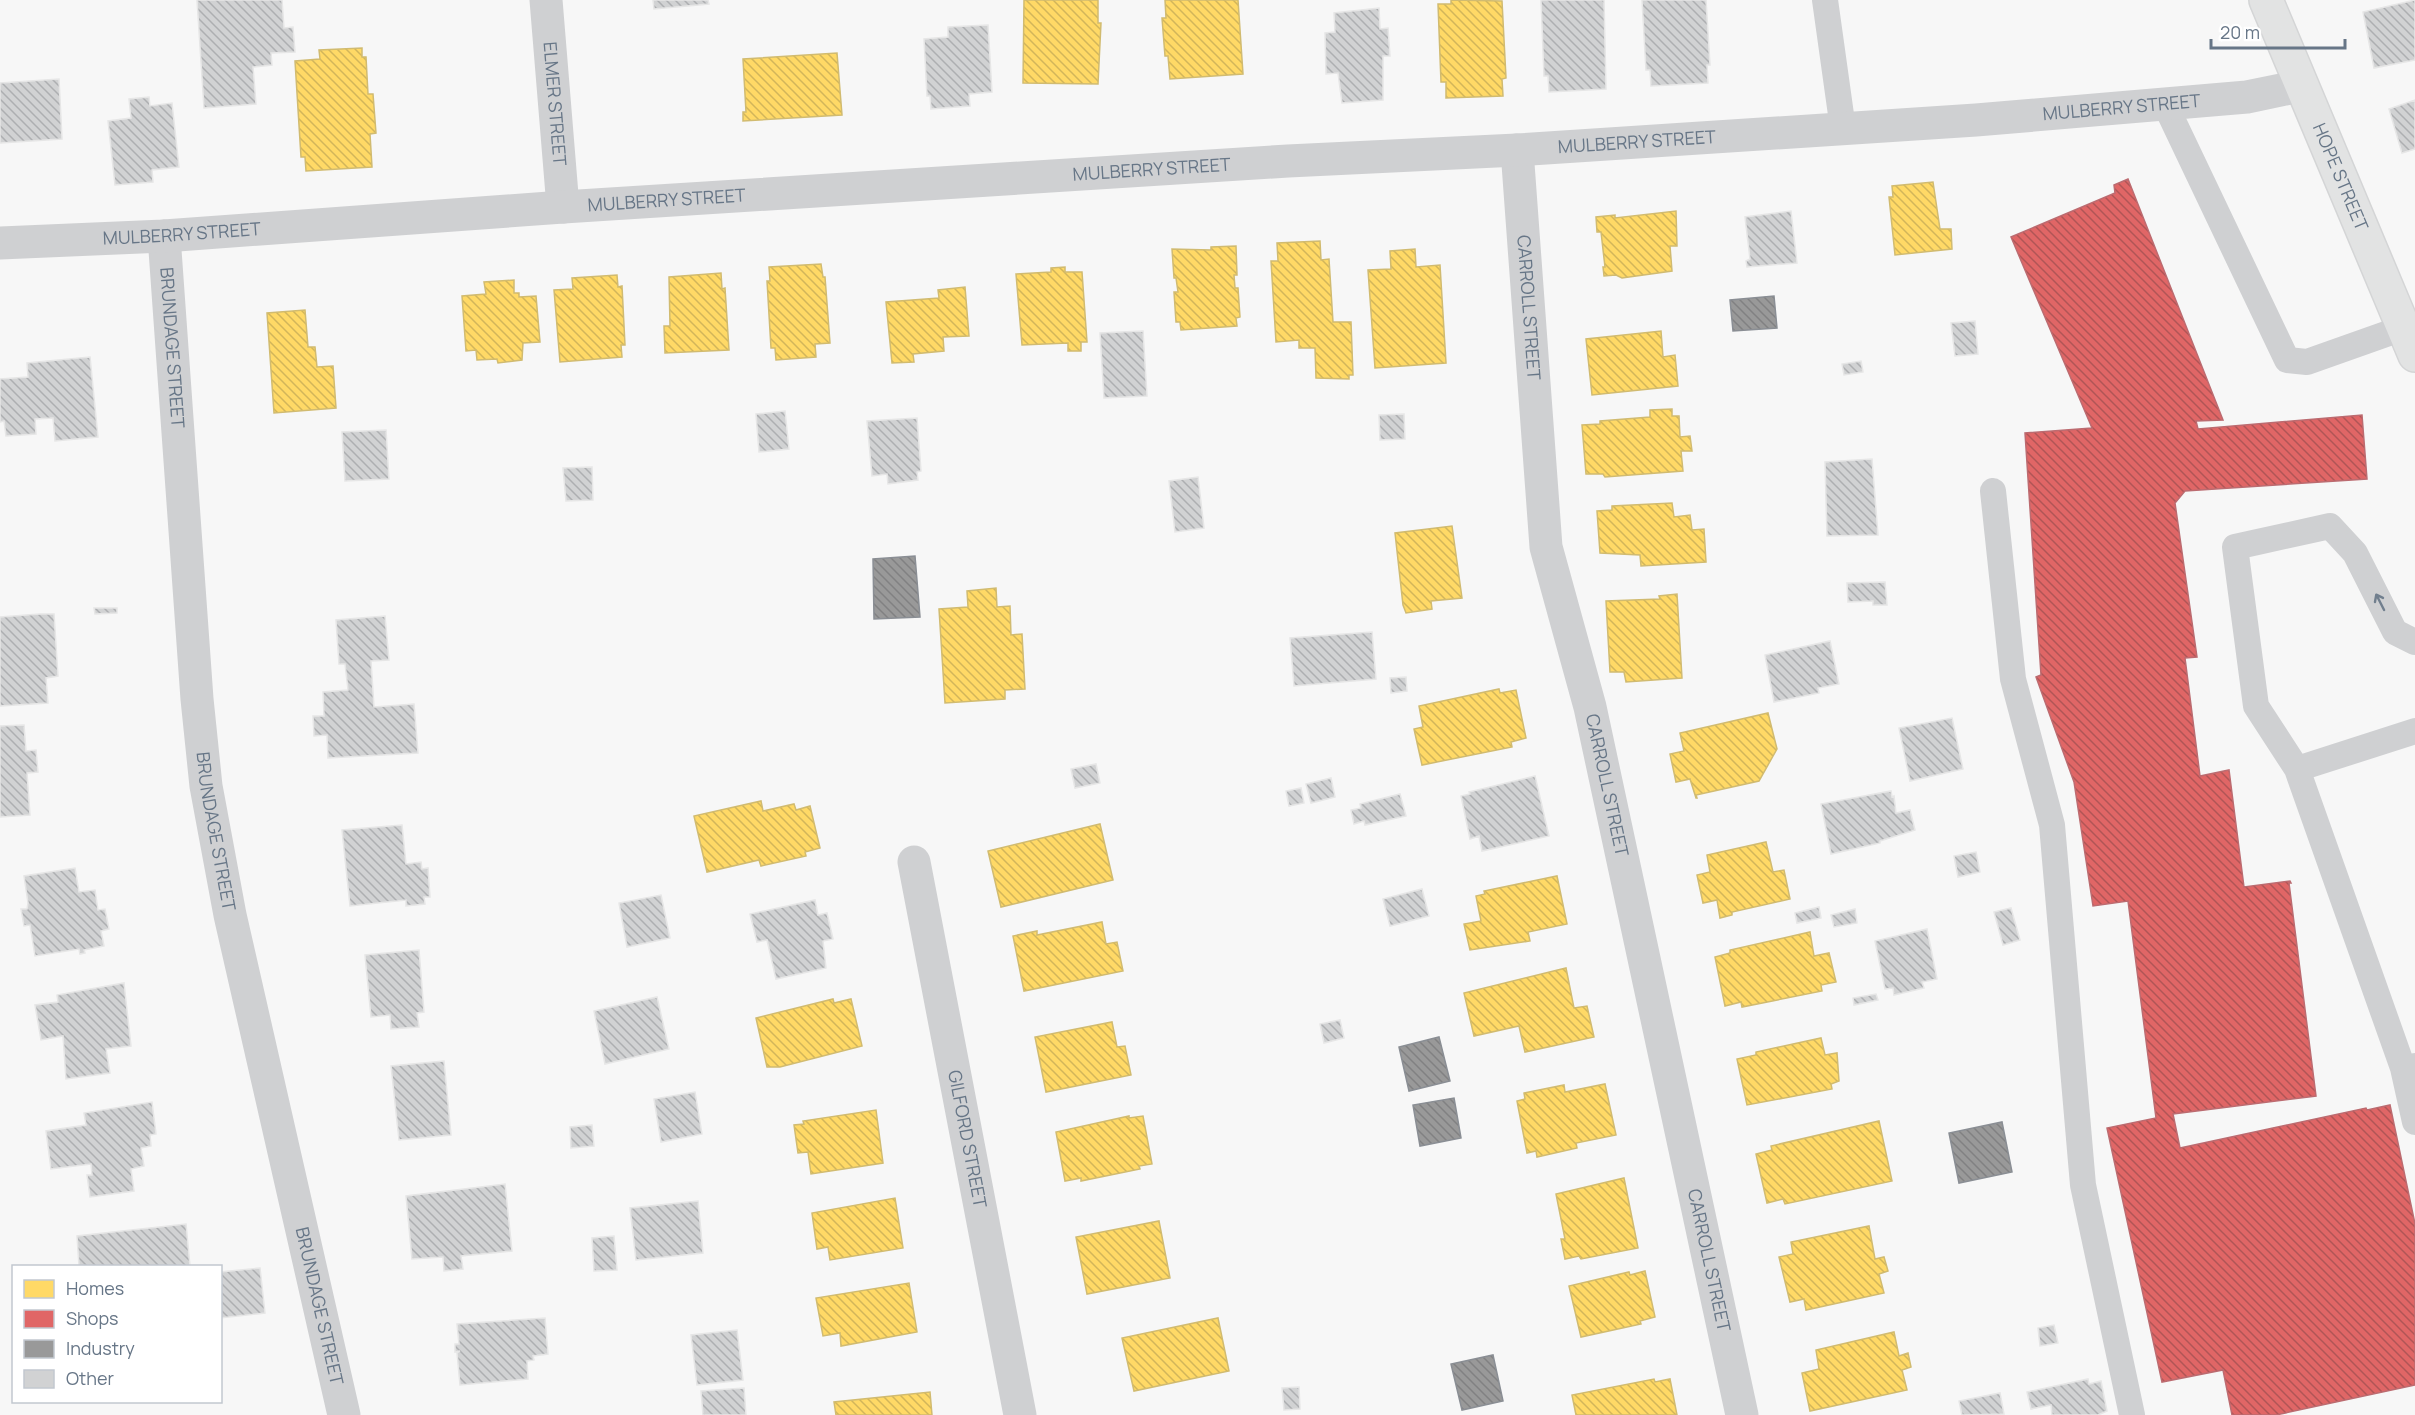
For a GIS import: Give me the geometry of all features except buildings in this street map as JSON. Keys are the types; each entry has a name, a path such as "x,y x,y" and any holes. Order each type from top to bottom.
{"main road":[{"name":"HOPE STREET","path":"2266,0 2300,86 2409,341"}],"street":[{"name":"ELMER STREET","path":"546,0 563,207"},
{"name":"MULBERRY STREET","path":"0,243 164,236 563,207 1288,161 1517,150 1843,129 2247,98 2300,86"},
{"name":"CARROLL STREET","path":"1517,150 1546,547 1590,707 1742,1415"},
{"name":"BRUNDAGE STREET","path":"164,236 196,699 206,786 238,948 344,1415"},
{"name":"GILFORD STREET","path":"914,862 1020,1415"}],"lane":[{"path":"1825,0 1843,129"},
{"path":"2165,104 2287,360 2307,362 2409,341"},
{"path":"1993,491 2013,679 2052,825 2083,1185 2132,1415"},
{"path":"2415,642 2395,632 2355,553 2330,526 2235,547 2256,706 2297,769 2409,1067 2415,1122"},
{"path":"2297,769 2415,731"}]}
